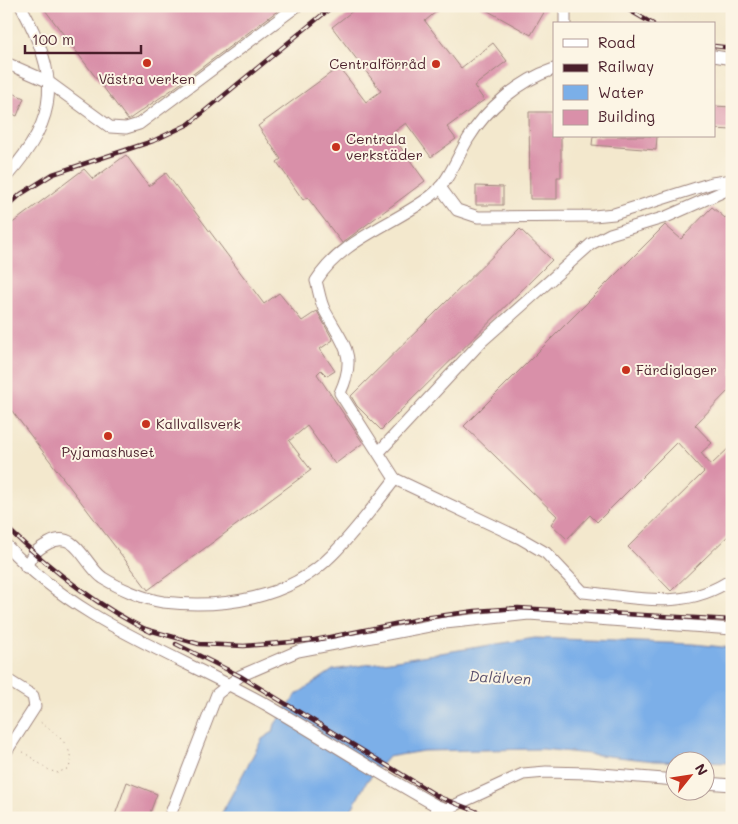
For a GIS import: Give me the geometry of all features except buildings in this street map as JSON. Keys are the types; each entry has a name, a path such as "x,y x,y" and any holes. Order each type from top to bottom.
{"street":[{"path":"6,177 23,158 43,124 48,105 45,62 39,43 20,6"},
{"path":"6,63 47,81 110,127 132,126 139,124 297,6"},
{"path":"565,6 565,22"},
{"path":"716,56 732,59"},
{"path":"553,69 544,72 513,91 490,111 469,137 445,182 431,196 343,251 326,266 316,281 324,309 341,336 350,363 348,377 340,394 396,479 520,538 546,553 583,592 671,601 699,595 722,585 732,578"},
{"path":"378,452 481,342 591,244 610,234 675,213 729,189 732,181 712,183 614,214 594,216 478,217 457,210 440,187"},
{"path":"26,567 33,552 52,541 66,540 76,545 92,568 103,578 134,592 160,601 196,605 230,603 276,591 304,578 332,556 396,479"},
{"path":"6,545 26,567 86,610 134,640 267,705 385,777 437,806 447,809 523,774 546,772 666,779"},
{"path":"169,818 217,694 240,676 298,651 445,622 529,614 732,629"},
{"path":"6,679 33,696 36,700 35,707 9,747"},
{"path":"716,784 732,785"},
{"path":"433,818 437,806"}],"path":[{"path":"9,747 25,754 49,770 57,772 68,768 71,753 66,744 30,715"}],"water":[{"name":"Dalälven","path":"535,638 694,644 732,648 732,763 716,763 716,752 666,752 666,761 542,749 423,751 388,757 367,781 347,818 219,818 262,739 273,732 275,724 297,694 333,670"}],"railway":[{"path":"6,208 21,194 53,174 153,141 189,124 333,6"},
{"path":"622,6 650,22"},
{"path":"716,46 732,48"},
{"path":"6,527 75,586 112,611 151,632"},
{"path":"145,629 199,644 244,646 315,640 424,618 475,611 518,608 732,620"},
{"path":"176,644 240,676 439,797 493,818"}],"place":[{"name":"Västra verken","path":"147,63"},
{"name":"Centralförråd","path":"436,64"},
{"name":"Centrala verkstäder","path":"336,147"},
{"name":"Färdiglager","path":"626,370"},
{"name":"Kallvallsverk","path":"146,424"},
{"name":"Pyjamashuset","path":"108,436"}]}
